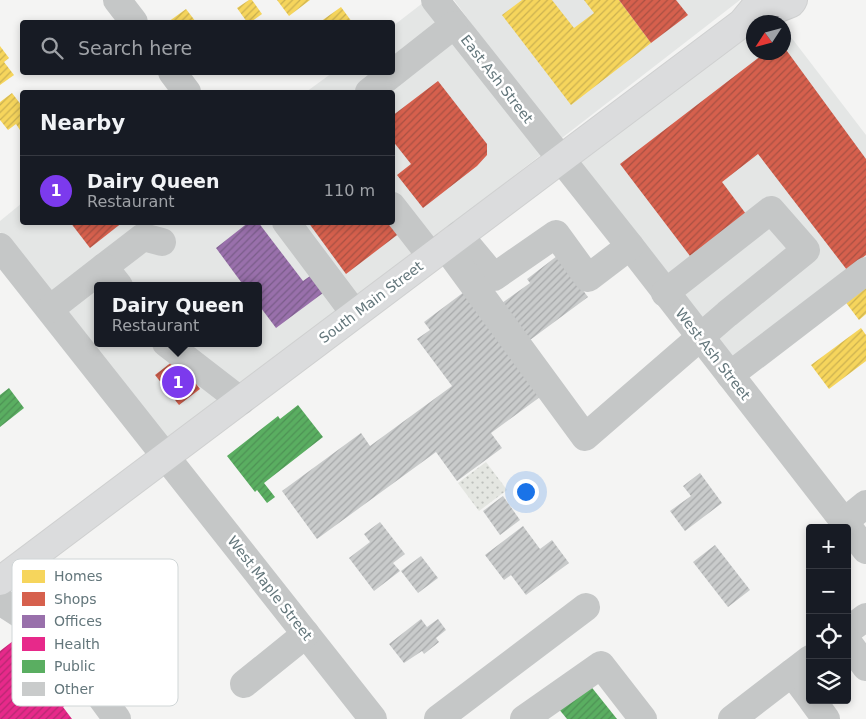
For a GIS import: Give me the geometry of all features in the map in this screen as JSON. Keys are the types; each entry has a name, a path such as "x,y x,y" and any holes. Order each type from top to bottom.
{"main road":[{"name":"South Main Street","path":"30,559 241,402 560,158 742,23 761,0"},
{"name":"South Main Street","path":"742,23 791,3 793,0"},
{"name":"South Main Street","path":"2,582 12,574"}],"street":[{"path":"117,0 132,20"},
{"name":"East Ash Street","path":"438,1 454,25 560,158"},
{"path":"395,72 454,25"},
{"path":"174,75 186,90"},
{"path":"372,90 391,75"},
{"name":"West Ash Street","path":"560,158 866,550"},
{"path":"395,208 445,246 494,277 556,234 588,278 630,246"},
{"path":"445,246 585,437 634,397 700,337 806,250 772,210 664,293"},
{"path":"288,225 355,314"},
{"path":"101,282 112,276 143,237 162,242"},
{"name":"West Maple Street","path":"0,247 168,457 372,719"},
{"path":"730,375 866,271"},
{"path":"50,309 94,286"},
{"path":"171,347 241,402"},
{"path":"844,522 866,504"},
{"path":"2,582 12,592"},
{"path":"438,719 586,607"},
{"path":"851,628 866,617"},
{"path":"244,684 306,634"},
{"path":"851,646 866,667"},
{"path":"524,719 601,666 643,719"},
{"path":"732,719 801,666 806,683"},
{"path":"815,704 826,719"},
{"path":"107,706 117,719"}],"shaded area":[{"path":"454,0 740,0 558,141"},
{"path":"424,2 542,154 170,444 0,232 0,221 20,205 20,225 395,225 395,90 309,90 329,75 395,75 395,24"},
{"path":"746,29 746,60 791,60 791,37 866,135 866,264 733,364 575,161"},
{"path":"486,462 507,490 479,511 458,483"}],"building: Homes":[{"path":"252,0 262,14 254,20 246,20 237,8"},
{"path":"277,0 310,0 289,16"},
{"path":"522,0 552,0 574,28 594,13 584,0 619,0 651,43 571,105 502,15"},
{"path":"341,7 351,20 323,20"},
{"path":"186,9 194,20 171,20"},
{"path":"0,46 9,58 4,62 14,75 0,85"},
{"path":"12,93 20,103 20,130 16,124 8,130 0,120 0,102"},
{"path":"866,277 866,314 859,320 841,296"},
{"path":"861,328 866,335 866,361 829,389 811,365"}],"building: Shops":[{"path":"619,0 676,0 688,15 651,43"},
{"path":"791,57 866,159 866,255 847,270 758,154 722,182 746,214 690,256 620,164 756,60 791,60"},
{"path":"438,81 487,144 487,155 477,166 423,208 397,175 411,164 395,144 395,114"},
{"path":"395,224 405,229 346,274 310,225"},
{"path":"72,225 119,225 90,248"},
{"path":"177,358 200,389 179,405 155,375"}],"building: Offices":[{"path":"245,225 260,225 303,281 310,276 323,293 276,328 262,309 262,282 241,282 216,248"}],"building: Health":[{"path":"12,642 12,706 64,706 63,707 72,719 0,719 0,651"}],"building: Public":[{"path":"9,388 24,408 0,427 0,395"},
{"path":"298,405 323,437 264,483 275,497 267,503 257,490 255,492 227,456 278,416 280,419"},
{"path":"589,684 617,719 567,719 558,708"}],"building: Other":[{"path":"557,256 588,297 530,340 502,303 530,283 527,279"},
{"path":"464,292 540,397 491,433 502,448 457,481 436,452 317,539 282,491 361,433 370,446 452,386 417,339 430,330 424,322"},
{"path":"700,473 722,503 685,531 670,511 691,496 683,486"},
{"path":"503,496 520,520 500,535 483,511"},
{"path":"380,522 405,554 393,563 400,571 374,591 349,558 370,542 364,534"},
{"path":"523,526 540,549 552,540 569,563 526,595 511,575 504,580 485,555"},
{"path":"715,545 750,590 728,607 693,562"},
{"path":"421,556 438,578 418,593 401,571"},
{"path":"421,619 427,627 438,619 446,630 436,638 439,642 424,654 422,651 404,663 389,644"}],"place":[{"name":"Dairy Queen","path":"178,382"}]}
